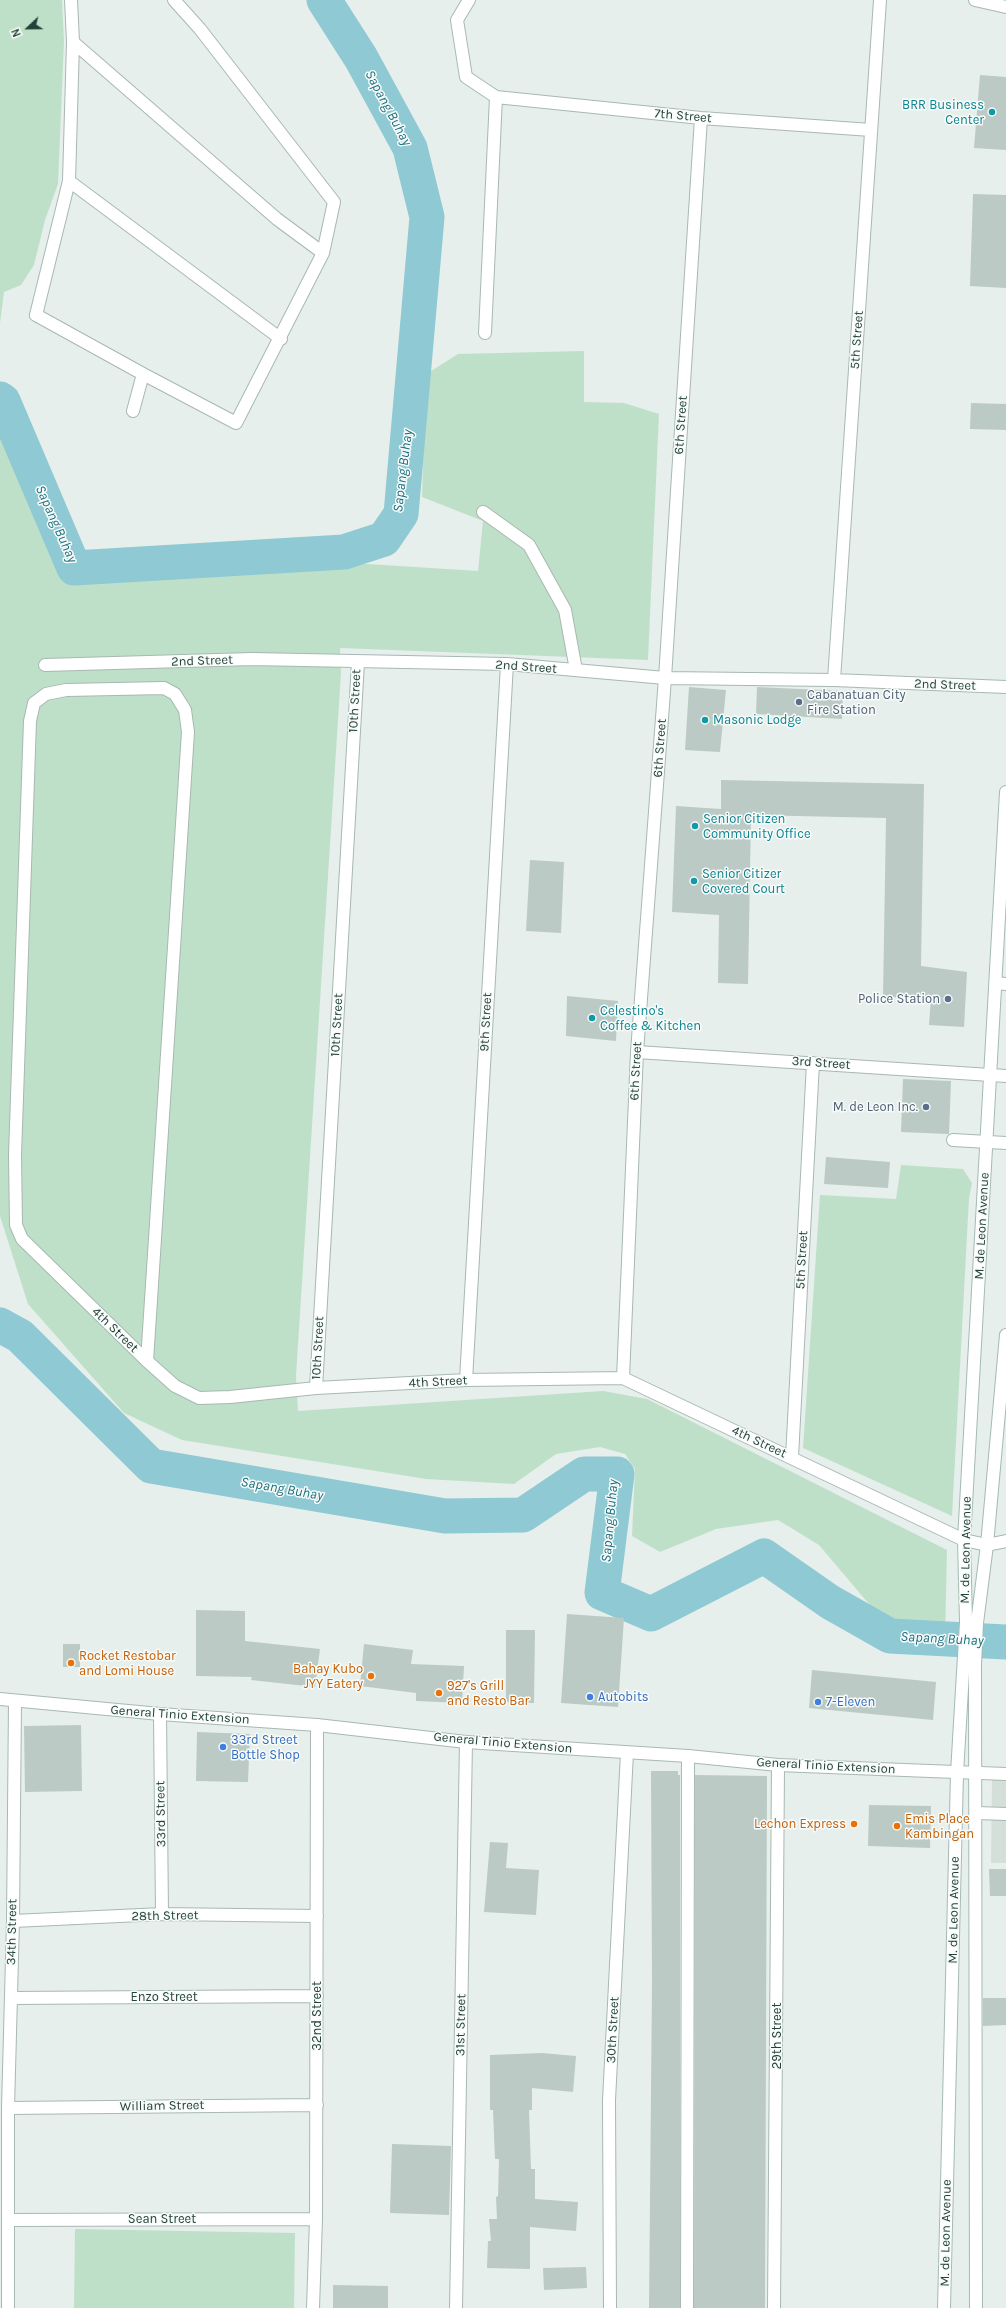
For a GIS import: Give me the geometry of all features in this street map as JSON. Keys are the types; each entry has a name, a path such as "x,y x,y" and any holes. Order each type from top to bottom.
{"street":[{"path":"71,0 73,42 69,181 36,315 236,423 281,339 323,253 334,202 200,30 174,0"},
{"path":"469,0 457,20 466,77 496,97 485,333"},
{"name":"5th Street","path":"834,680 880,0"},
{"path":"975,0 1006,6"},
{"path":"73,42 277,220 323,253"},
{"name":"7th Street","path":"496,97 701,118 871,130"},
{"name":"6th Street","path":"623,1378 637,1052 665,678 701,118"},
{"path":"69,181 281,339"},
{"path":"133,411 143,374"},
{"path":"483,512 529,544 565,610 576,670"},
{"name":"2nd Street","path":"46,665 252,659 507,664 665,678 834,680 1006,687"},
{"name":"10th Street","path":"316,1388 358,662"},
{"name":"9th Street","path":"466,1380 507,664"},
{"name":"4th Street","path":"148,1361 188,732 185,710 175,694 164,688 66,690 46,694 34,703 30,721 15,1155 16,1225 22,1239 148,1361 175,1386 199,1398 230,1398 316,1388 466,1380 623,1378 964,1540 988,1545"},
{"name":"M. de Leon Avenue","path":"944,2308 957,1773 969,1664 971,1622 964,1540 990,1074 1001,984 1006,792"},
{"name":"3rd Street","path":"637,1052 1006,1076"},
{"name":"5th Street","path":"792,1457 813,1063"},
{"path":"952,1140 1006,1143"},
{"name":"M. de Leon Avenue","path":"971,1622 988,1545 1006,1335"},
{"path":"988,1545 1006,1541"},
{"name":"M. de Leon Avenue","path":"969,1664 977,1813 976,2308"},
{"name":"General Tinio Extension","path":"0,1699 160,1714 317,1725 466,1742 688,1756 778,1765 1006,1774"},
{"name":"34th Street","path":"8,2308 8,2108 13,1922 15,1701"},
{"name":"33rd Street","path":"160,1714 162,1914"},
{"name":"32nd Street","path":"313,2308 316,2219 317,2105 317,1725"},
{"name":"31st Street","path":"456,2308 466,1742"},
{"name":"30th Street","path":"610,2308 609,2100 627,1753"},
{"path":"687,2308 688,1756"},
{"name":"29th Street","path":"774,2308 778,1765"},
{"path":"977,1813 1006,1814"},
{"name":"28th Street","path":"13,1922 162,1914 317,1916"},
{"name":"Enzo Street","path":"10,1998 317,1996"},
{"name":"William Street","path":"8,2108 317,2105"},
{"name":"Sean Street","path":"8,2220 316,2219"}],"shaded area":[{"path":"992,1777 1006,1777 1006,1863 991,1863"}],"green space":[{"path":"0,0 62,0 64,41 58,184 45,220 34,265 21,285 4,292 0,323"},
{"path":"584,351 584,402 624,403 659,414 648,660 340,648 341,673 296,1376 298,1411 603,1391 647,1399 947,1550 945,1639 891,1630 819,1545 778,1520 716,1529 660,1552 632,1536 635,1469 625,1454 600,1447 556,1454 514,1484 426,1479 182,1440 124,1413 28,1304 0,1216 0,419 65,582 336,562 478,571 483,521 422,497 424,432 420,378 458,354"},
{"path":"901,1165 963,1169 972,1183 969,1198 952,1516 803,1448 820,1195 896,1199"},
{"path":"75,2229 295,2233 294,2308 74,2308"}],"building":[{"name":"BRR Business Center","path":"980,75 1006,77 1006,150 974,148"},
{"path":"973,194 1006,195 1006,288 970,286"},
{"path":"971,403 1006,404 1006,430 970,429"},
{"name":"Masonic Lodge","path":"689,687 726,690 720,752 685,750"},
{"name":"Cabanatuan City Fire Station","path":"757,687 843,691 842,719 756,714"},
{"path":"721,780 924,784 921,966 967,972 964,1027 929,1025 931,998 883,997 886,818 751,815 748,984 718,983 719,915 672,912 676,806 721,809"},
{"path":"530,860 564,862 561,933 526,931"},
{"name":"Celestino's Coffee & Kitchen","path":"567,996 618,1001 616,1041 566,1036"},
{"name":"M. de Leon Inc.","path":"903,1079 951,1081 949,1134 901,1132"},
{"path":"826,1157 890,1162 888,1188 824,1184"},
{"path":"196,1610 245,1611 245,1641 320,1649 315,1687 251,1680 252,1677 196,1676"},
{"path":"567,1614 624,1618 618,1707 561,1703"},
{"path":"506,1630 535,1630 534,1703 506,1702"},
{"path":"63,1644 80,1644 80,1667 63,1667"},
{"path":"364,1644 413,1650 411,1664 464,1666 462,1703 416,1701 416,1693 360,1686"},
{"path":"812,1670 936,1682 933,1720 809,1708"},
{"path":"81,1725 82,1791 25,1792 24,1726"},
{"path":"197,1732 250,1734 248,1782 196,1781"},
{"path":"651,1771 678,1771 678,1775 680,1775 680,2308 649,2308 652,1984"},
{"path":"695,1775 767,1776 765,2308 694,2308"},
{"path":"869,1805 931,1806 930,1848 868,1846"},
{"path":"490,1842 508,1843 506,1868 539,1870 536,1915 484,1912"},
{"path":"989,1869 1006,1869 1006,1896 990,1896"},
{"path":"983,1998 1006,1998 1006,2025 983,2026"},
{"path":"542,2053 576,2056 573,2092 532,2088 532,2110 529,2110 531,2169 535,2169 535,2199 578,2202 576,2231 530,2227 530,2269 487,2268 488,2241 491,2241 489,2219 497,2219 496,2197 498,2196 499,2159 495,2159 493,2110 490,2110 490,2055"},
{"path":"392,2144 451,2146 449,2215 390,2213"},
{"path":"586,2267 587,2288 544,2290 543,2268"},
{"path":"333,2285 388,2286 388,2308 333,2308"}],"waterway":[{"name":"Sapang Buhay","path":"0,399 3,401 74,568 344,552 384,539 401,514 427,217 410,148 361,58 324,0"},
{"name":"Sapang Buhay","path":"0,1325 20,1336 151,1466 445,1516 523,1515 584,1474 617,1474 602,1593 651,1614 764,1556 830,1602 890,1636 1006,1642"}],"place":[{"name":"BRR Business Center","path":"992,112"},
{"name":"Cabanatuan City Fire Station","path":"799,702"},
{"name":"Masonic Lodge","path":"705,720"},
{"name":"Senior Citizen Community Office","path":"695,826"},
{"name":"Senior Citizer Covered Court","path":"694,881"},
{"name":"Police Station","path":"948,999"},
{"name":"Celestino's Coffee & Kitchen","path":"592,1018"},
{"name":"M. de Leon Inc.","path":"926,1107"},
{"name":"Rocket Restobar and Lomi House","path":"71,1663"},
{"name":"Bahay Kubo JYY Eatery","path":"371,1676"},
{"name":"927's Grill and Resto Bar","path":"439,1693"},
{"name":"Autobits","path":"590,1697"},
{"name":"7-Eleven","path":"818,1702"},
{"name":"33rd Street Bottle Shop","path":"223,1747"},
{"name":"Lechon Express","path":"854,1824"},
{"name":"Emis Place Kambingan","path":"897,1826"}]}
